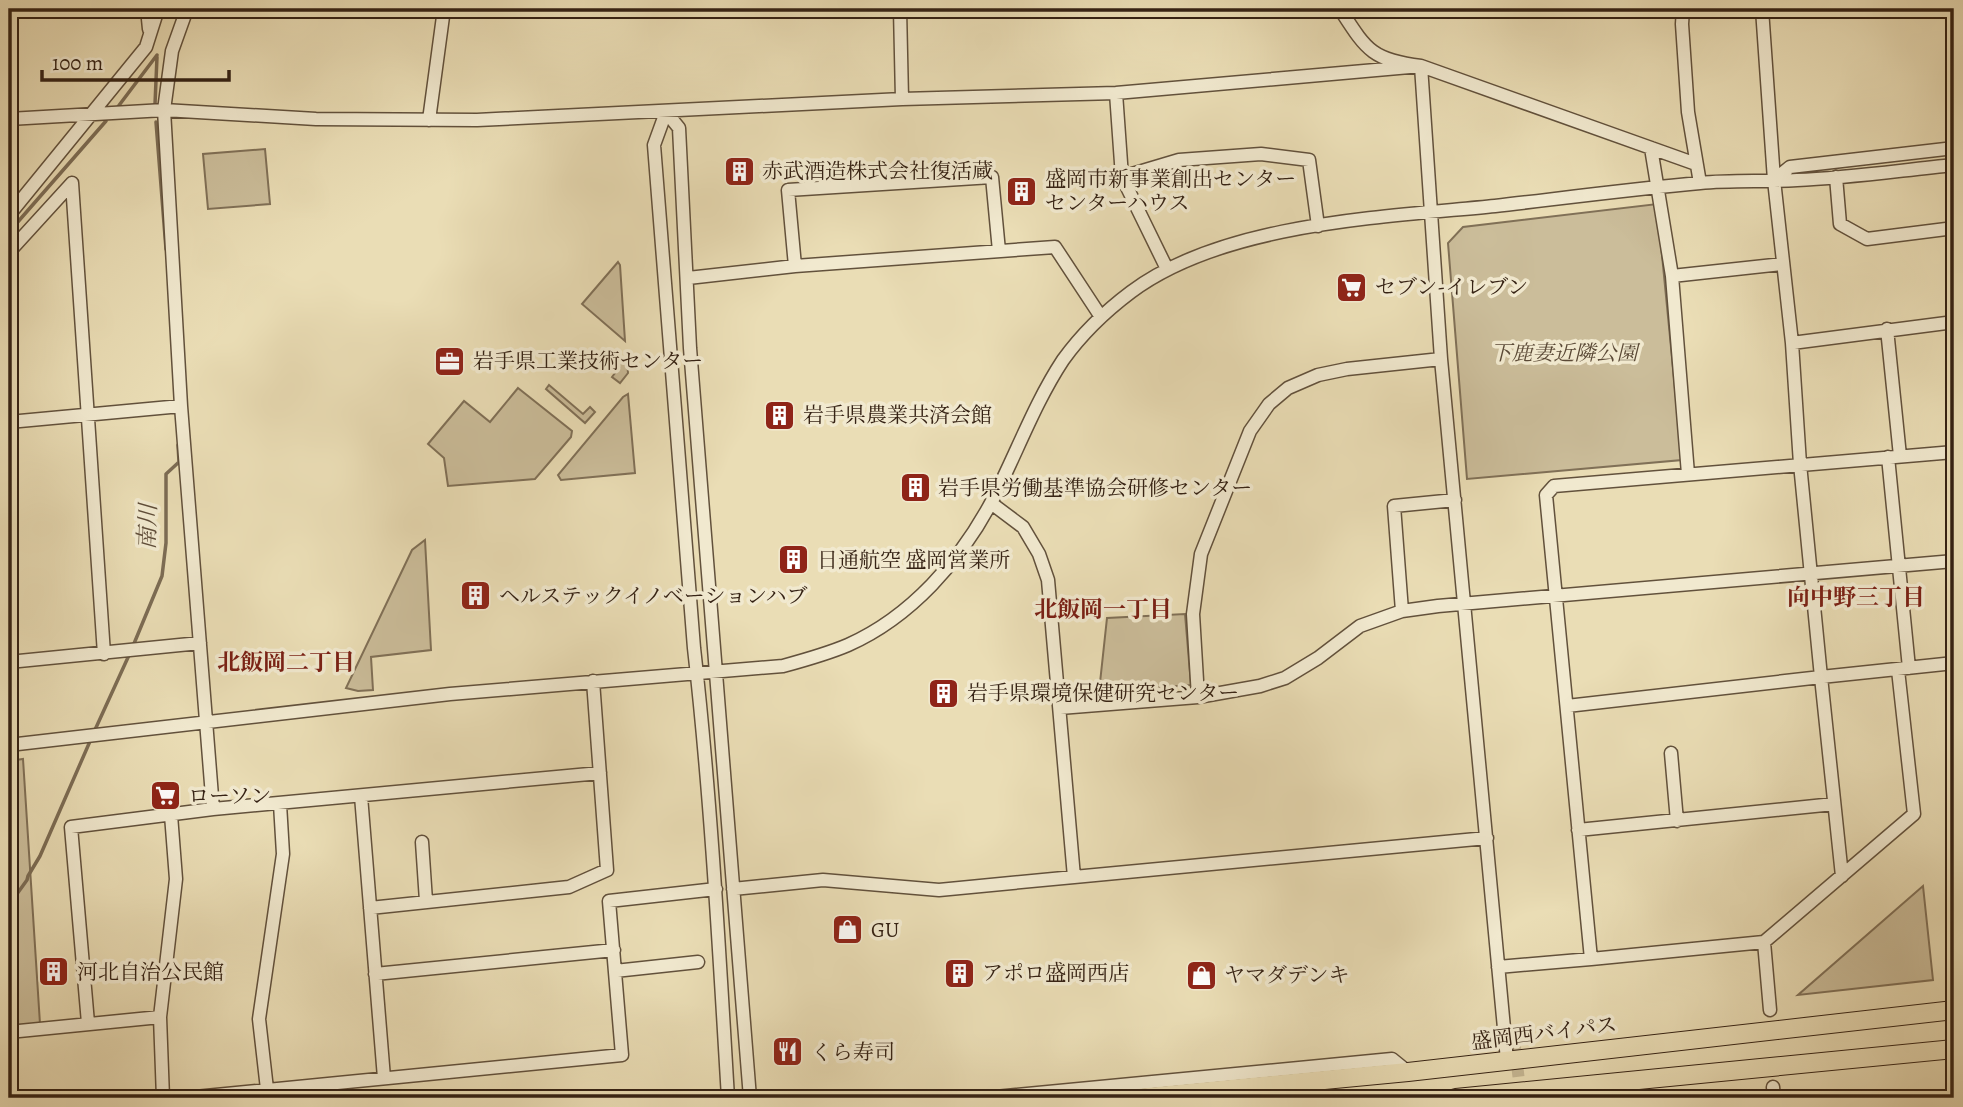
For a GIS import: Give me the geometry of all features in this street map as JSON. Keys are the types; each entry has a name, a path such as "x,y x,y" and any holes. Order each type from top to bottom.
{"highway":[{"name":"盛岡西バイパス","path":"1138,1098 1408,1072 1954,1010"},
{"path":"1456,1098 1509,1095 1954,1049"}],"street":[{"path":"147,9 149,37"},
{"path":"9,215 146,47 158,9"},
{"path":"187,9 172,51 164,110 181,406 213,809"},
{"path":"429,120 444,9"},
{"path":"900,9 902,99"},
{"path":"1340,9 1363,44 1375,55 1396,63 1421,66 1696,164"},
{"path":"1683,9 1687,100 1700,183"},
{"path":"1762,9 1774,180 1792,343 1800,464 1842,876"},
{"path":"9,119 164,110 316,119 477,120 902,99 1116,93 1421,66"},
{"path":"1421,66 1441,359 1507,1060"},
{"path":"1116,93 1122,177 1167,269"},
{"path":"666,112 679,128 690,348 750,1098"},
{"path":"666,112 654,145 716,889 728,1098"},
{"path":"1651,148 1672,276 1688,474"},
{"path":"1774,180 1790,167 1954,148"},
{"path":"1122,177 1179,160 1261,154 1309,160 1318,226"},
{"path":"9,746 450,694 783,666 807,659 850,644 884,625 933,584 963,548 991,503 1036,409 1064,359 1101,317 1132,291 1167,269 1210,250 1318,226 1432,212 1700,183 1793,181 1954,165"},
{"path":"795,267 788,190 992,177 999,251"},
{"path":"1836,177 1840,224 1867,239 1954,228"},
{"path":"9,252 72,183 104,654"},
{"path":"688,278 1055,247 1101,317"},
{"path":"1672,276 1782,264"},
{"path":"1792,343 1954,322"},
{"path":"1498,967 1764,942 1914,814 1904,669 1888,329"},
{"path":"1198,697 1193,614 1201,554 1250,430 1269,404 1288,388 1318,375 1347,369 1441,359"},
{"path":"9,422 181,406"},
{"path":"1591,959 1546,495 1554,486 1954,452"},
{"path":"1402,611 1394,506 1455,500"},
{"path":"991,503 1023,527 1039,554 1048,580 1074,877"},
{"path":"1060,708 1241,691 1285,678 1318,658 1360,626 1402,611 1954,561"},
{"path":"9,626 10,662 200,643"},
{"path":"1567,706 1954,663"},
{"path":"370,908 569,887 607,870 593,681"},
{"path":"1671,753 1677,821"},
{"path":"88,1023 71,827 213,809 600,773"},
{"path":"361,796 383,1078"},
{"path":"267,1089 259,1019 283,854 281,804"},
{"path":"1578,830 1834,804"},
{"path":"163,1098 160,1017 176,879 171,815"},
{"path":"733,889 823,880 939,890 1487,838"},
{"path":"422,842 426,901"},
{"path":"185,1098 622,1055 609,901 716,889"},
{"path":"1764,942 1770,1010"},
{"path":"375,974 614,950"},
{"path":"615,971 698,962"},
{"path":"9,1032 160,1017"},
{"path":"985,1098 1392,1059 1408,1072"}],"green space":[{"path":"265,149 270,204 208,209 203,154"},
{"name":"下鹿妻近隣公園","path":"1657,204 1682,460 1467,479 1448,243 1463,227"},
{"path":"618,262 620,265 625,341 582,304"},
{"path":"620,356 627,362 628,373 620,383 612,377 619,368 613,363"},
{"path":"549,385 583,414 590,407 595,412 585,423 546,389"},
{"path":"518,388 572,431 571,437 535,479 448,486 444,458 428,444 464,401 490,422"},
{"path":"628,394 635,473 561,480 558,475"},
{"path":"425,540 431,650 371,657 373,690 358,691 346,688 412,550"},
{"path":"1185,614 1191,685 1099,692 1107,618"},
{"path":"23,759 40,1024 9,1027 9,761"},
{"path":"1923,886 1933,980 1798,995"}],"waterway":[{"path":"117,108 157,55"},
{"name":"南川","path":"155,104 157,57"},
{"path":"9,232 106,121"},
{"name":"南川","path":"156,122 166,249"},
{"name":"南川","path":"133,646 162,576 166,543 166,474 179,462 178,445"},
{"name":"南川","path":"94,732 130,653"},
{"name":"南川","path":"9,905 40,856 91,739"}],"tunnel":[{"path":"1515,1047 1521,1098"}],"place":[{"name":"赤武酒造株式会社復活蔵","path":"739,171"},
{"name":"盛岡市新事業創出センター センターハウス","path":"1022,191"},
{"name":"セブン-イレブン","path":"1352,287"},
{"name":"岩手県工業技術センター","path":"450,361"},
{"name":"岩手県農業共済会館","path":"780,415"},
{"name":"岩手県労働基準協会研修センター","path":"915,488"},
{"name":"日通航空 盛岡営業所","path":"794,560"},
{"name":"ヘルステックイノベーションハブ","path":"476,596"},
{"name":"岩手県環境保健研究センター","path":"944,693"},
{"name":"ローソン","path":"165,796"},
{"name":"GU","path":"848,930"},
{"name":"河北自治公民館","path":"54,972"},
{"name":"アポロ盛岡西店","path":"959,973"},
{"name":"ヤマダデンキ","path":"1201,975"},
{"name":"くら寿司","path":"788,1052"}],"district":[{"name":"向中野三丁目","path":"1856,597"},
{"name":"北飯岡一丁目","path":"1103,609"},
{"name":"北飯岡二丁目","path":"286,662"}]}
